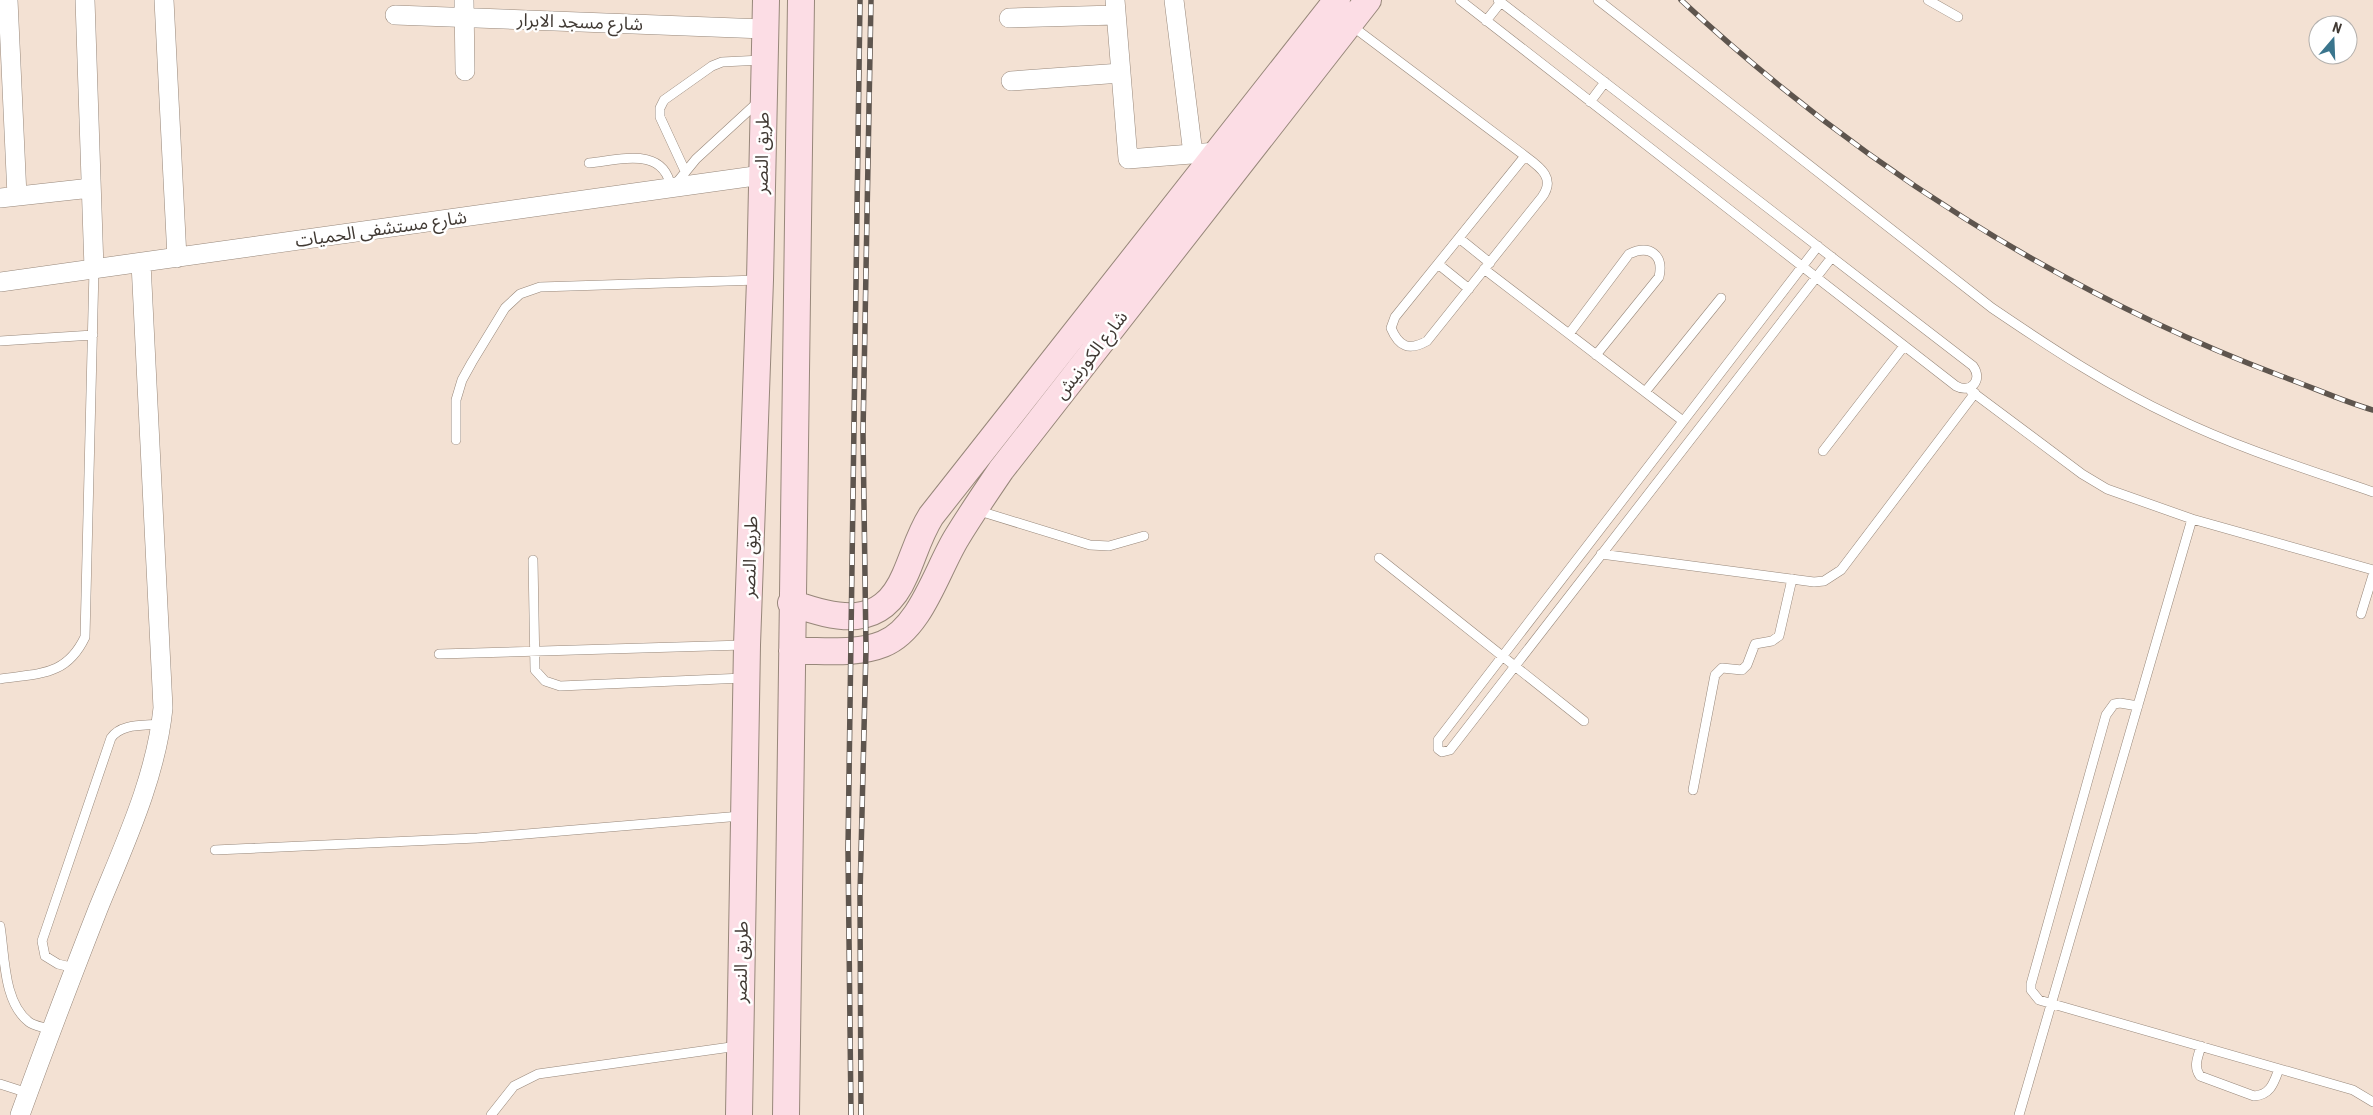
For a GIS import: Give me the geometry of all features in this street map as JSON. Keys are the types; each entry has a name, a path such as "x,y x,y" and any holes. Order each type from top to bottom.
{"main road":[{"name":"طريق النصر","path":"739,1115 747,645 760,280 766,0"},
{"name":"طريق النصر","path":"786,1115 801,0"},
{"name":"شارع الكورنيش","path":"792,603 844,618 852,618 871,612 893,596 900,586 924,528 952,490 1205,153 1336,0"},
{"name":"شارع الكورنيش","path":"792,650 872,647 896,637 924,602 956,538 1001,470 1368,0"},
{"path":"952,490 974,509"}],"street":[{"path":"8,0 8,197 91,188"},
{"path":"85,0 94,269"},
{"path":"164,0 176,258"},
{"path":"1009,18 1116,7 1128,159 1205,153 1174,0"},
{"path":"464,9 465,71"},
{"name":"شارع مسجد الابرار","path":"395,15 464,9 765,29"},
{"path":"1011,81 1121,73"},
{"name":"شارع مستشفى الحميات","path":"0,282 762,175"},
{"path":"20,1115 152,766 161,724 163,708 141,263"}],"lane":[{"path":"759,0 766,0"},
{"path":"1460,0 1956,386 1962,390 1972,391 2093,482 2120,495 2192,519 2373,570"},
{"path":"1598,0 1992,308 2050,348 2111,384 2173,417 2238,445 2373,492"},
{"path":"1928,0 1958,17"},
{"path":"1486,21 1500,1 1973,366 1977,372 1978,379 1972,391 1841,570 1824,581 1792,579 1601,554"},
{"path":"1349,25 1525,156 1543,170 1547,177 1546,191 1427,341 1416,347 1405,346 1396,339 1391,328 1395,318 1525,156"},
{"path":"685,171 660,117 660,108 664,100 712,66 722,62 764,60"},
{"path":"1590,102 1605,82"},
{"path":"672,188 685,171 764,96"},
{"path":"589,163 648,158 665,169 672,188"},
{"path":"1459,238 1487,266 1569,334 1645,392 1698,428"},
{"path":"1818,246 1438,740 1438,749 1442,752 1450,750 1832,257"},
{"path":"1569,334 1629,254 1639,250 1649,251 1657,257 1661,267 1659,277 1596,355"},
{"path":"1438,264 1469,289"},
{"path":"0,679 56,671 78,652 85,637 94,269"},
{"path":"456,440 456,400 462,380 505,308 520,294 540,287 760,280"},
{"path":"1645,392 1721,298"},
{"path":"0,341 92,335"},
{"path":"1823,452 1904,346"},
{"path":"974,509 1090,545 1109,546 1144,536"},
{"path":"2019,1115 2192,519"},
{"path":"1598,532 1611,542"},
{"path":"1379,558 1584,721"},
{"path":"533,560 535,670 545,682 560,686 747,678"},
{"path":"2361,614 2373,576"},
{"path":"1693,790 1718,671 1727,668 1742,670 1755,644 1761,641 1772,641 1779,636 1792,579"},
{"path":"439,654 747,645"},
{"path":"2138,706 2114,704 2106,715 2031,984 2034,996 2039,1000 2353,1090 2373,1102"},
{"path":"75,968 58,964 45,956 42,942 111,738 122,728 161,724"},
{"path":"215,850 477,838 743,815"},
{"path":"0,926 9,985 15,1007 30,1022 51,1030"},
{"path":"492,1115 514,1086 538,1074 741,1046"},
{"path":"2201,1046 2196,1064 2196,1071 2200,1076 2254,1096 2262,1096 2268,1092 2279,1069"},
{"path":"0,1084 28,1093"}],"railway":[{"path":"851,1115 848,849 860,0"},
{"path":"861,1115 860,895 866,648 863,433 871,0"},
{"path":"1681,0 1747,59 1817,115 1889,168 1963,217 2040,263 2118,305 2199,343 2373,410"}]}
